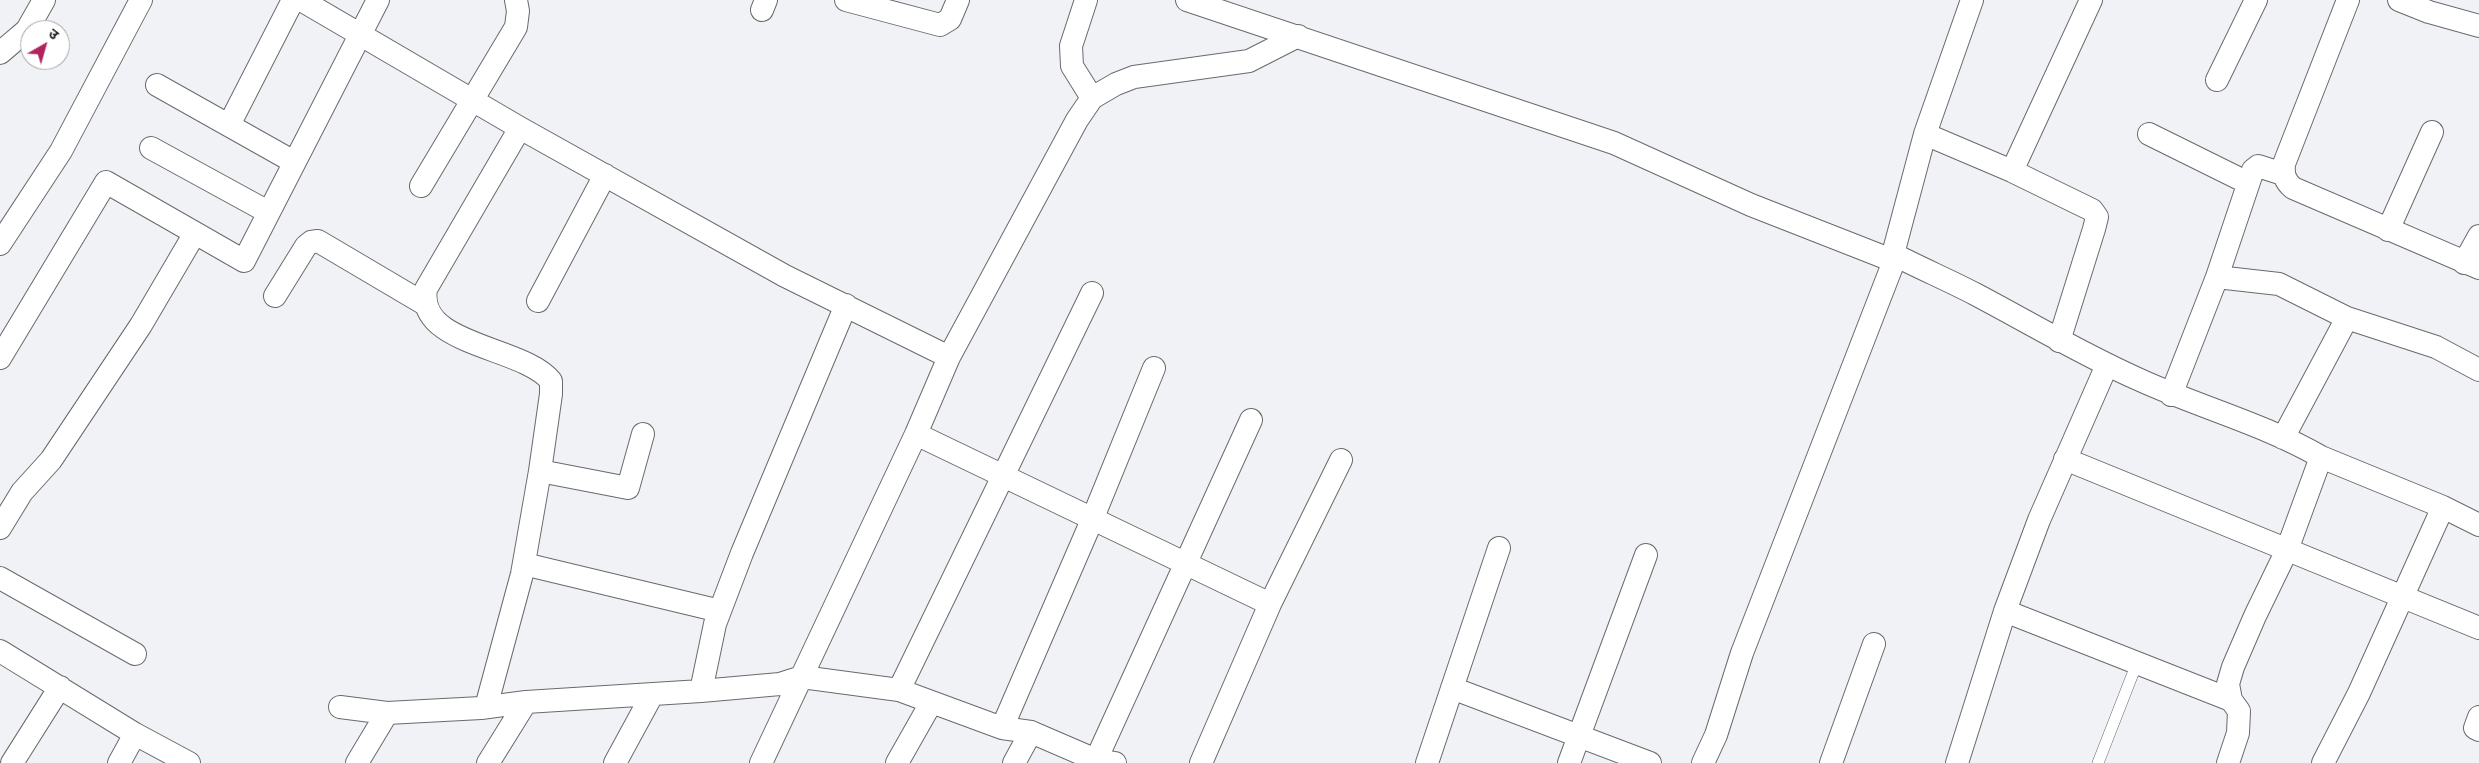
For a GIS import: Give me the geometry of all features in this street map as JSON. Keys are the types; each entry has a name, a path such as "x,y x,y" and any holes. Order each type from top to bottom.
{"street":[{"path":"0,53 27,30 44,0"},
{"path":"0,244 61,151 141,0"},
{"path":"229,125 293,0"},
{"path":"301,0 473,102 786,276 949,357"},
{"path":"0,358 106,182 244,261 378,0"},
{"path":"421,186 473,102 516,27 518,11 516,0"},
{"path":"846,0 940,26 950,19 958,0"},
{"path":"1086,0 1071,46 1072,66 1092,98"},
{"path":"1187,0 1614,143 1751,205 1894,258 1975,294 2059,341 2172,395 2219,411 2283,438 2321,457 2444,507 2479,525"},
{"path":"1703,763 1716,735 1742,652 1894,258 1925,134 1972,0"},
{"path":"2012,171 2091,0"},
{"path":"2217,80 2256,0"},
{"path":"2348,0 2284,164 2283,174 2286,182 2294,188 2472,266 2479,236"},
{"path":"2398,0 2431,6 2479,26"},
{"path":"762,763 916,434 949,357 1077,120 1092,98 1116,84 1134,77 1249,61 1298,36"},
{"path":"158,84 294,162"},
{"path":"423,303 426,289 520,128"},
{"path":"2388,230 2432,132"},
{"path":"1925,134 2012,171 2082,204 2092,210 2097,217 2059,341"},
{"path":"2150,134 2248,183"},
{"path":"151,148 268,212"},
{"path":"2172,395 2217,277 2255,167 2283,174"},
{"path":"538,301 605,175"},
{"path":"0,528 22,492 51,460 136,333 195,233"},
{"path":"275,296 306,246 311,242 318,241 423,303 430,316 449,332 538,369 551,381 551,394 540,471 524,564 486,708"},
{"path":"2217,277 2279,284 2347,318 2436,347 2479,370"},
{"path":"899,690 1092,293"},
{"path":"700,691 714,624 846,305"},
{"path":"2283,438 2347,318"},
{"path":"1957,763 2005,611 2065,459 2107,365"},
{"path":"1002,728 1092,520 1154,368"},
{"path":"340,708 387,713 486,708 526,702 652,695 780,684 802,677 899,690 1002,728 1031,732 1105,761 1186,565 1251,420"},
{"path":"540,471 628,488 643,434"},
{"path":"916,434 1002,477 1270,604"},
{"path":"2228,763 2238,733 2240,711 2231,700 2228,684 2233,667 2255,616 2288,550 2321,457"},
{"path":"2065,459 2479,628"},
{"path":"1201,763 1270,604 1341,460"},
{"path":"2323,763 2342,728 2444,507"},
{"path":"1427,763 1499,548"},
{"path":"1568,763 1646,555"},
{"path":"524,564 720,611"},
{"path":"0,578 135,654"},
{"path":"2005,611 2231,700"},
{"path":"1831,763 1874,644"},
{"path":"0,651 135,734 189,763"},
{"path":"12,763 60,687"},
{"path":"1452,688 1579,734 1650,763"},
{"path":"615,763 652,695"},
{"path":"488,763 526,702"},
{"path":"897,763 931,703"},
{"path":"357,763 387,713"},
{"path":"2479,717 2475,728 2479,730"},
{"path":"1014,763 1031,732"},
{"path":"119,763 135,734"}],"lane":[{"path":"2098,763 2137,663"}]}
